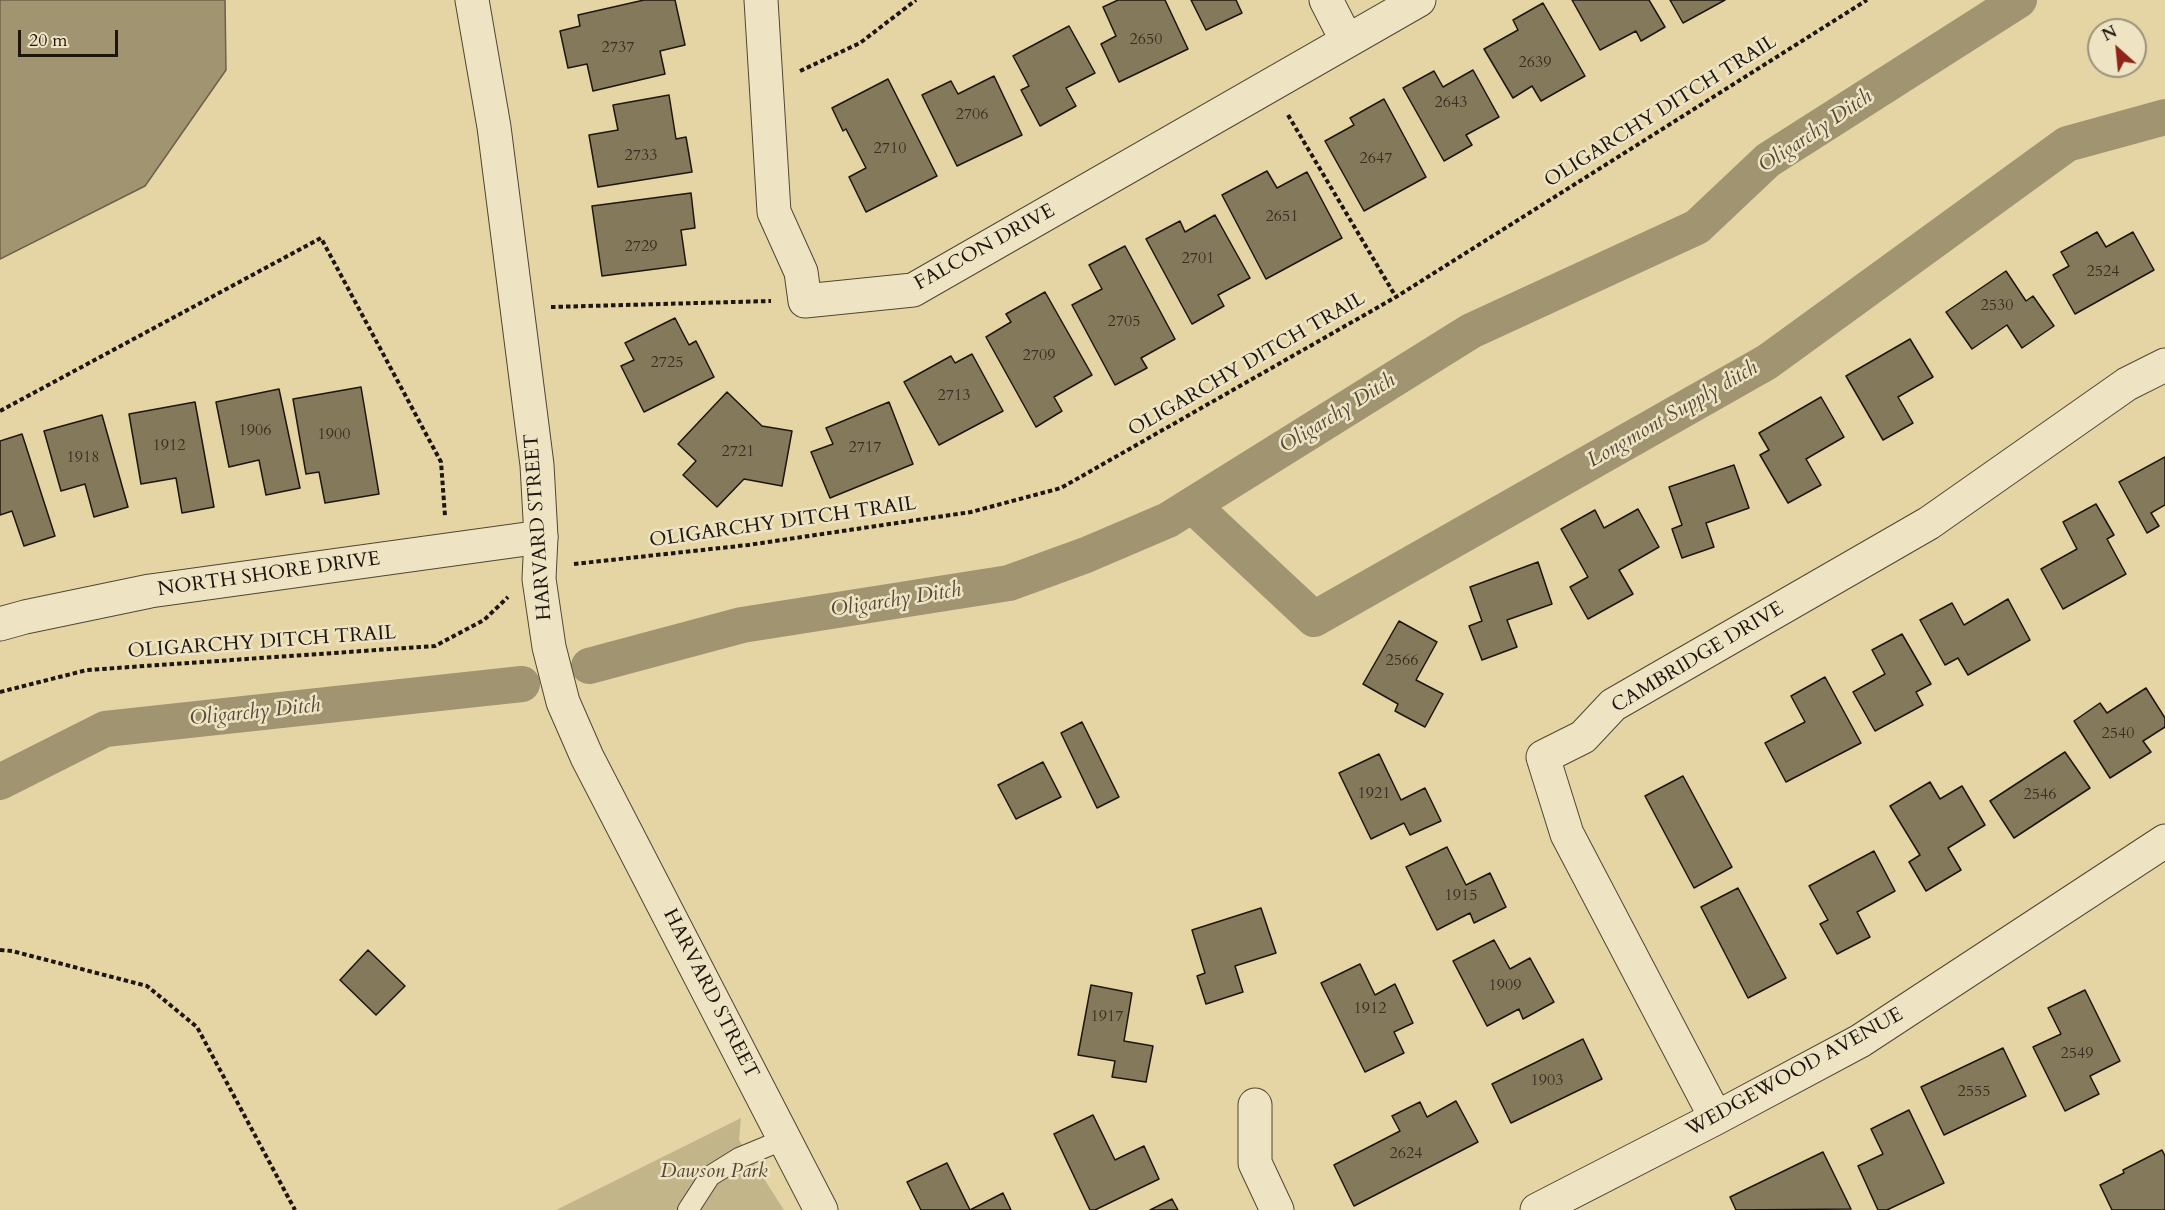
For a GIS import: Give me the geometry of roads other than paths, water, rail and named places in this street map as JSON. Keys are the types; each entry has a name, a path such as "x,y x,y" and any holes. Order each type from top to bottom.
{"street":[{"name":"HARVARD STREET","path":"472,0 494,127 537,465 539,579 549,647 562,702 587,757 822,1210"},
{"name":"FALCON DRIVE","path":"761,0 774,212 801,273 805,301 913,290 1419,0"},
{"path":"1326,0 1347,41"},
{"name":"CAMBRIDGE DRIVE","path":"1716,1118 1567,834 1543,757 1583,737 1613,705 1929,523 2127,384 2165,365"},
{"name":"NORTH SHORE DRIVE","path":"0,624 150,591 540,537"},
{"name":"WEDGEWOOD AVENUE","path":"1537,1210 1860,1041 2165,841"},
{"path":"1255,1105 1255,1163 1277,1210"}],"lane":[{"path":"688,1210 710,1176 739,1158 785,1139"}],"waterway":[{"name":"Oligarchy Ditch","path":"589,666 742,625 1009,583 1086,555 1168,520 1471,331 1697,227 1768,160 2019,0"},
{"name":"Longmont Supply ditch","path":"1192,505 1314,619 1767,362 2067,144 2165,117"},
{"name":"Oligarchy Ditch","path":"0,782 105,729 522,684"}],"park label":[{"name":"Dawson Park","path":"714,1172"}]}
